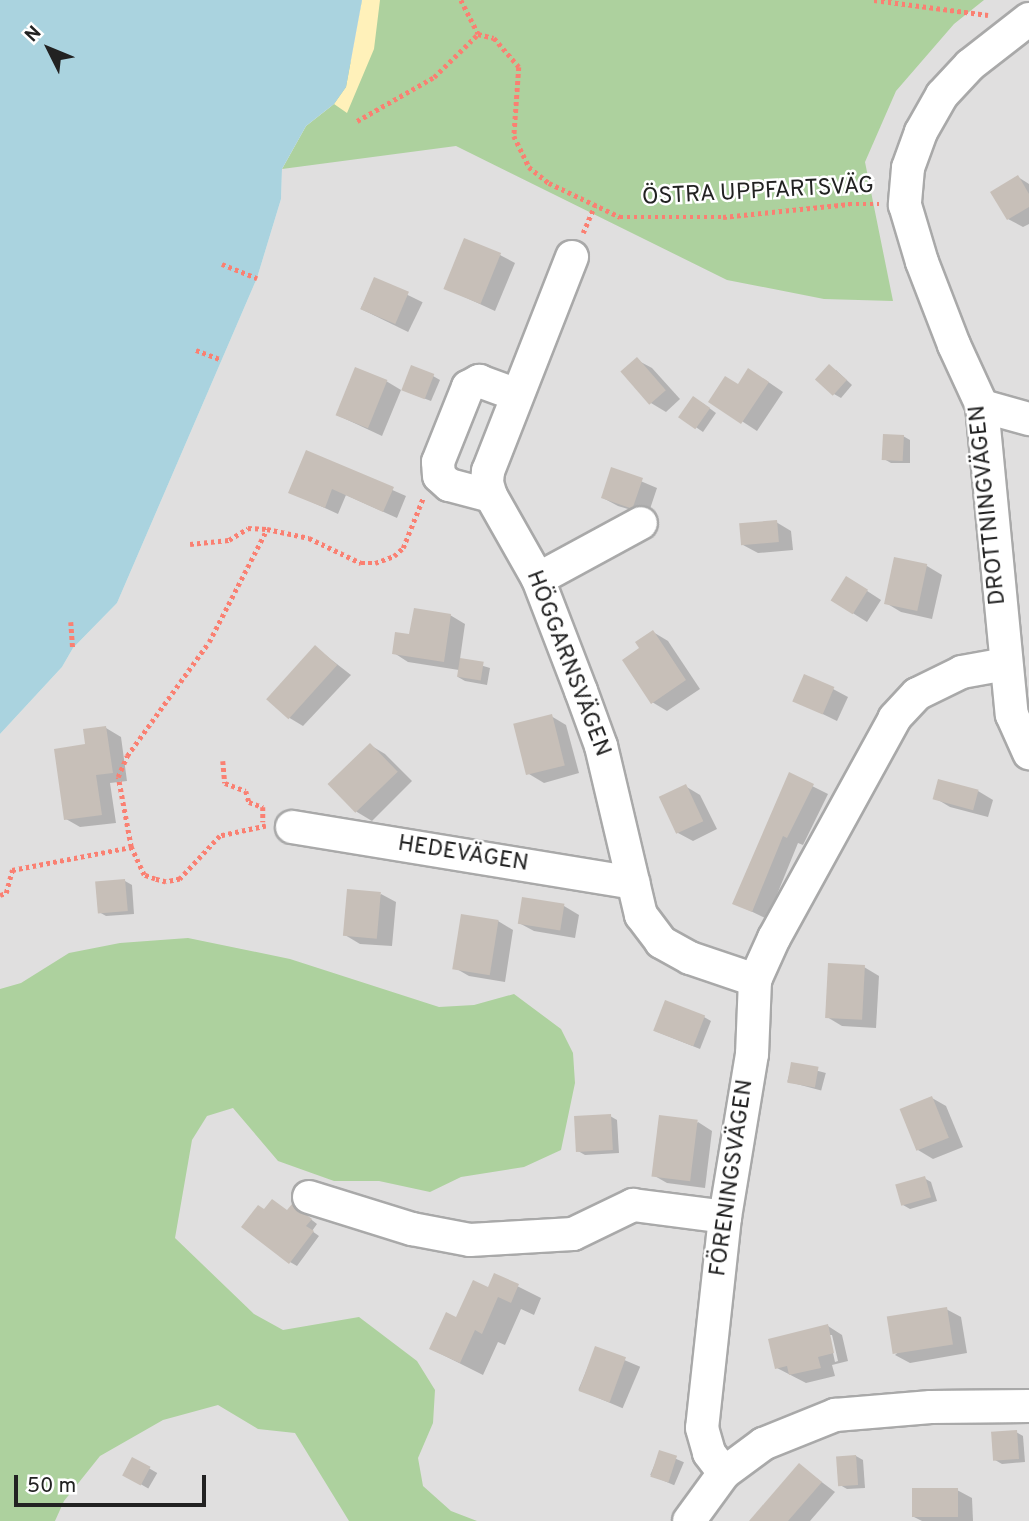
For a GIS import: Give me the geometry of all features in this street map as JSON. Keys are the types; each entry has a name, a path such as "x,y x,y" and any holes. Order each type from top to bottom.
{"street":[{"name":"DROTTNINGVÄGEN","path":"1028,20 970,65 942,95 921,132 908,168 905,205 931,286 982,406 1012,715 1029,753"},
{"path":"517,395 479,381 468,387 438,462 439,476 449,485 491,496 488,471 572,257"},
{"path":"982,406 1029,419"},
{"name":"HÖGGARNSVÄGEN","path":"491,496 538,579 600,746 641,915 661,942 690,958 755,980"},
{"path":"538,579 641,523"},
{"name":"FÖRENINGSVÄGEN","path":"724,1473 709,1453 702,1427 725,1217 752,1054 755,980 791,906 895,718 917,694 962,672 1006,664"},
{"name":"HEDEVÄGEN","path":"277,826 633,883"},
{"path":"309,1197 412,1229 470,1240 573,1234 633,1205 725,1217"},
{"path":"689,1521 724,1473 763,1444 835,1415 931,1406 1029,1406"}],"path":[{"path":"358,121 435,78 478,34 461,0"},
{"path":"874,0 1028,20"},
{"name":"ÖSTRA UPPFARTSVÄG","path":"478,34 494,38 519,67 514,136 529,167 549,183 620,217 723,217 849,204 905,205"},
{"path":"222,264 257,278"},
{"path":"196,350 219,359"},
{"path":"190,544 229,540 248,528 267,529 309,538 362,563 375,563 394,556 403,548 422,499 439,476"},
{"path":"223,761 225,783 246,791 249,802 263,807 277,826 220,836 180,879 166,881 144,874 131,847 118,777 122,767 209,642 267,529"},
{"path":"71,622 73,648"},
{"path":"0,895 6,893 12,870 131,847"}],"shaded area":[{"path":"362,0 1029,0 1029,1521 0,1521 0,734 62,667 73,648 117,603 257,278 281,199 282,169 346,87"},
{"path":"480,387 513,397 484,490 452,480"}],"green space":[{"path":"362,0 984,0 954,24 896,91 865,162 893,301 824,299 727,280 456,146 282,169 306,126 334,104 354,53"},
{"path":"188,938 290,959 439,1007 474,1005 514,994 561,1029 573,1053 575,1083 561,1150 524,1167 461,1177 430,1192 379,1181 334,1181 278,1161 233,1108 207,1116 192,1140 175,1238 254,1314 283,1330 359,1317 417,1361 435,1390 433,1423 418,1458 423,1486 451,1511 477,1521 349,1521 295,1433 258,1429 218,1405 163,1420 100,1456 64,1501 55,1521 0,1521 0,989 21,983 69,953 120,943"}],"sand":[{"path":"362,0 380,0 374,49 347,113 334,104 346,87"}],"water":[{"path":"0,0 362,0 346,87 334,104 306,126 282,169 281,199 257,278 117,603 73,648 62,667 0,734"}],"building":[{"path":"1018,175 1029,194 1029,207 1007,220 990,192"},
{"path":"464,238 501,253 480,304 443,289"},
{"path":"374,277 409,292 395,324 360,309"},
{"path":"637,357 666,390 649,405 620,371"},
{"path":"829,364 847,380 833,396 815,380"},
{"path":"411,365 434,374 425,399 401,390"},
{"path":"355,367 387,380 368,428 336,415"},
{"path":"748,368 769,382 741,424 708,402 725,376 738,384"},
{"path":"693,396 710,408 695,429 678,417"},
{"path":"883,434 904,435 903,461 882,460"},
{"path":"306,450 394,487 383,512 332,489 325,508 288,493"},
{"path":"611,467 643,478 633,507 601,498"},
{"path":"777,520 779,542 741,545 739,523"},
{"path":"894,557 927,564 917,611 884,604"},
{"path":"846,576 868,590 853,614 831,601"},
{"path":"414,608 451,614 444,662 392,654 395,632 409,634"},
{"path":"653,630 686,680 651,704 622,660 639,648 635,642"},
{"path":"315,645 337,665 288,719 266,699"},
{"path":"460,658 484,662 481,681 457,677"},
{"path":"804,674 834,687 823,715 792,702"},
{"path":"552,714 565,765 526,775 513,724"},
{"path":"106,726 113,773 96,775 102,815 64,820 54,749 85,744 83,729"},
{"path":"370,743 398,772 355,813 328,784"},
{"path":"789,772 814,784 787,838 783,836 752,912 732,904"},
{"path":"938,779 979,790 973,810 933,799"},
{"path":"686,784 703,821 676,834 659,797"},
{"path":"125,879 128,911 98,913 95,882"},
{"path":"347,889 381,892 377,939 343,936"},
{"path":"522,897 564,904 560,930 518,924"},
{"path":"461,914 499,920 490,975 452,969"},
{"path":"828,963 865,965 862,1020 825,1018"},
{"path":"665,1000 705,1015 693,1046 653,1031"},
{"path":"791,1062 819,1067 815,1088 787,1083"},
{"path":"932,1096 949,1138 916,1151 900,1109"},
{"path":"611,1114 613,1150 576,1152 574,1116"},
{"path":"659,1115 698,1120 690,1181 651,1177"},
{"path":"925,1176 931,1197 901,1206 895,1185"},
{"path":"272,1199 287,1210 292,1204 312,1219 306,1226 314,1231 289,1264 241,1227 258,1205 264,1209"},
{"path":"494,1273 519,1284 511,1303 498,1297 482,1334 475,1330 460,1363 429,1349 446,1312 456,1317 473,1280 488,1287"},
{"path":"947,1307 953,1345 893,1354 887,1317"},
{"path":"828,1324 834,1353 818,1357 821,1368 789,1375 787,1366 775,1369 768,1339"},
{"path":"595,1346 626,1357 610,1402 579,1391"},
{"path":"1017,1430 1019,1459 993,1461 991,1432"},
{"path":"659,1450 677,1456 668,1483 650,1477"},
{"path":"856,1455 858,1485 838,1486 836,1456"},
{"path":"132,1457 151,1467 141,1485 122,1476"},
{"path":"799,1463 822,1482 788,1521 749,1521"},
{"path":"912,1488 958,1488 958,1517 912,1517"}]}
